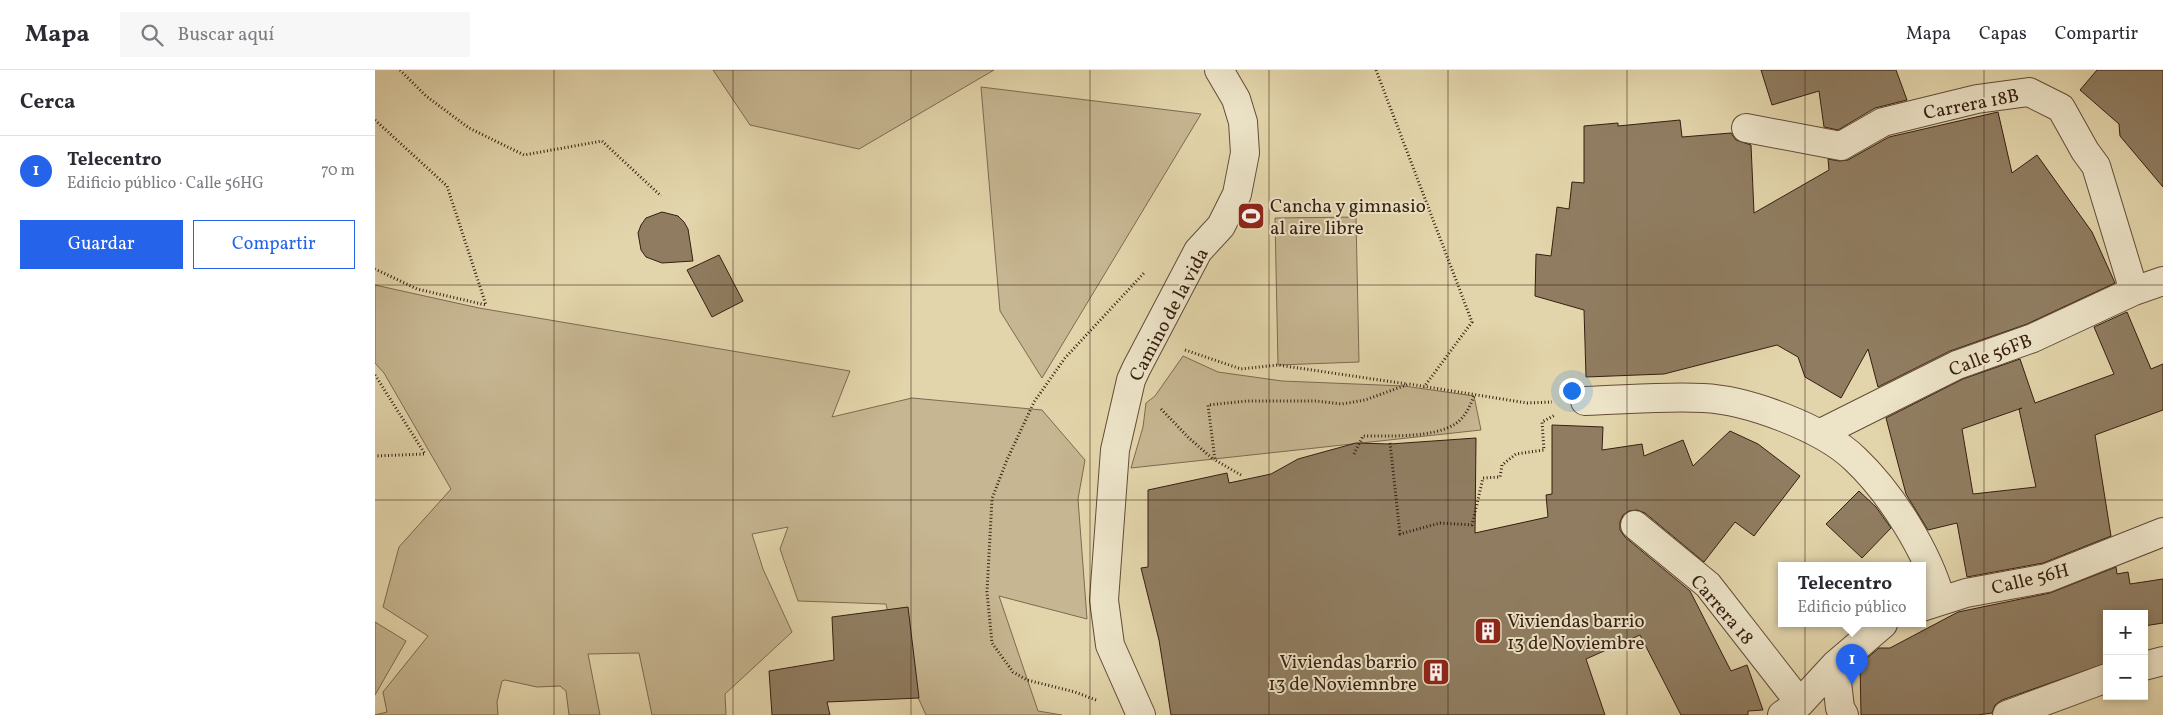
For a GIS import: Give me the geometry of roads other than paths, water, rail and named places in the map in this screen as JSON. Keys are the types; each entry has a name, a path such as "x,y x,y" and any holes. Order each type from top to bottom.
{"street":[{"name":"Camino de la vida","path":"1141,715 1110,645 1104,600 1115,450 1131,380 1136,368 1198,251 1221,226 1237,194 1245,153 1243,122 1236,99 1219,70"},
{"name":"Carrera 18B","path":"1747,128 1841,146 1883,122 1977,99 2029,92 2046,99 2061,108 2085,151 2096,166 2134,291"},
{"name":"Calle 56FB","path":"1821,433 1957,364 2033,338 2134,291 2163,281"},
{"path":"1585,401 1704,398 1762,409 1821,433 1855,458 1885,494 1911,532 1929,566 1931,603"},
{"name":"Carrera 18","path":"1635,525 1708,585 1791,709"},
{"name":"Calle 56H","path":"1931,603 2047,578 2163,532"},
{"path":"1791,709 1835,665 1879,627"},
{"path":"2148,665 2163,661"},
{"path":"1835,665 1840,708 1844,715"},
{"path":"2007,715 2103,679"}],"place":[{"name":"Cancha y gimnasio al aire libre","path":"1251,216"},
{"name":"Viviendas barrio 13 de Noviembre","path":"1488,631"},
{"name":"Viviendas barrio 13 de Noviemnbre","path":"1436,672"},
{"name":"Telecentro","path":"1852,685"}]}
